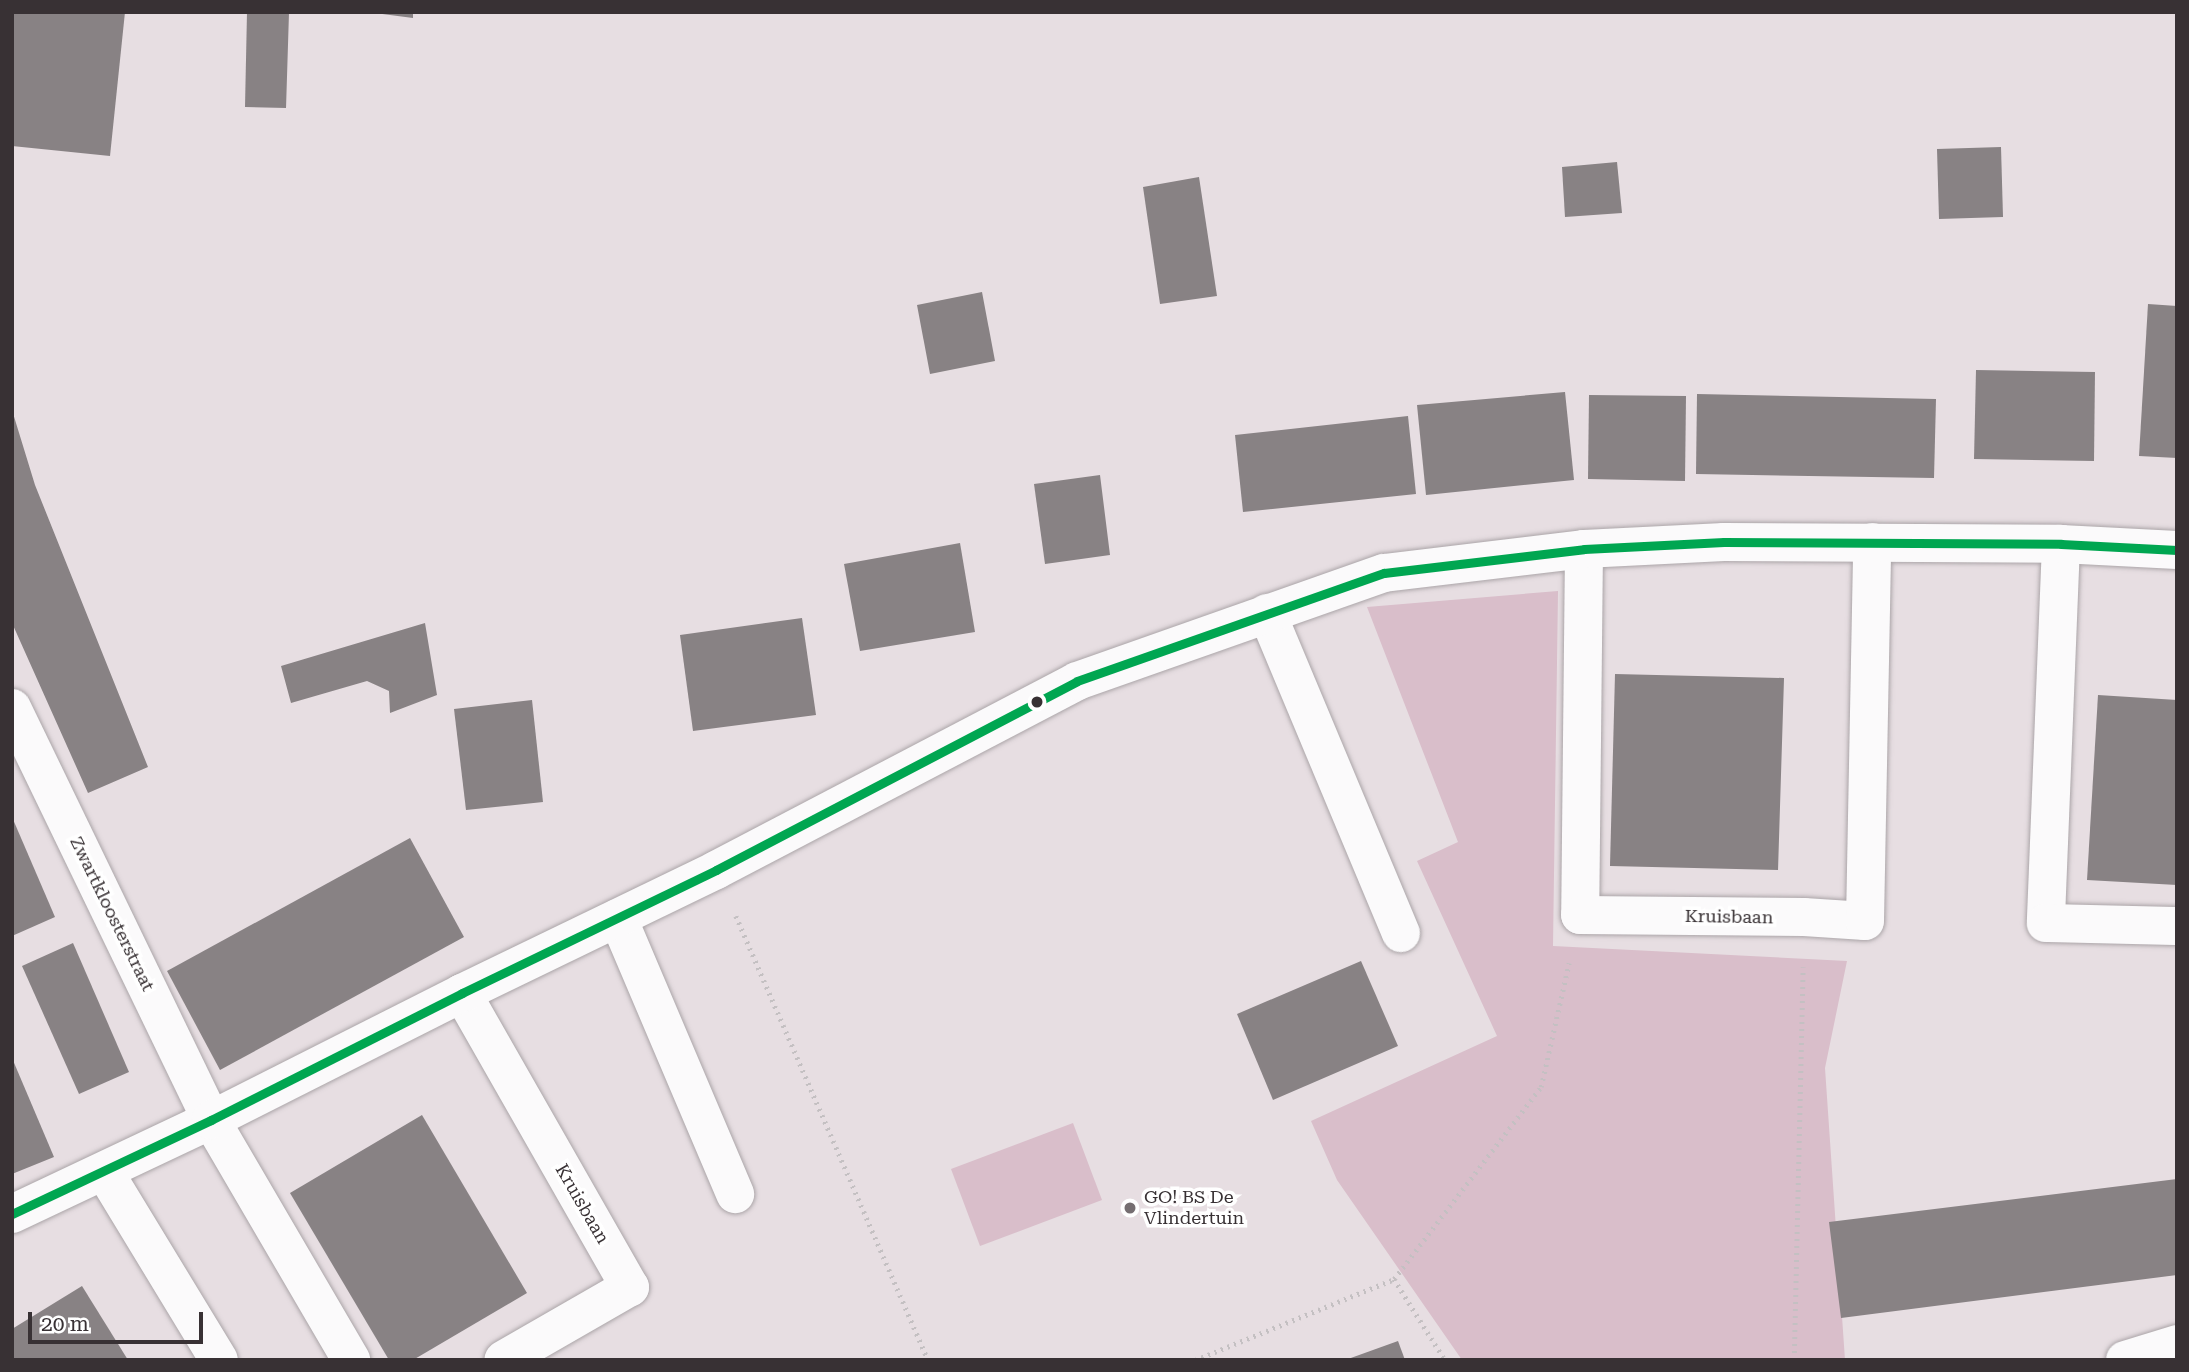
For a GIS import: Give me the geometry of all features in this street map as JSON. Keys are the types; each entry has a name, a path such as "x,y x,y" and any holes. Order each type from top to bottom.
{"street":[{"path":"12,1214 211,1121 462,993 716,870 1077,681 1384,573 1584,549 1724,542 2061,544 2177,550"},
{"name":"Kruisbaan","path":"1580,915 1804,917 1865,921 1872,542"},
{"path":"2061,544 2046,923 2177,926"},
{"path":"1580,915 1584,549"},
{"path":"1267,613 1401,933"},
{"name":"Zwartkloosterstraat","path":"12,708 211,1121"},
{"path":"618,918 735,1194"},
{"name":"Kruisbaan","path":"462,993 630,1287 503,1360"},
{"path":"211,1121 351,1360"},
{"path":"104,1171 219,1360"},
{"path":"2125,1360 2177,1345"}],"path":[{"path":"716,870 928,1360"},
{"path":"1195,1360 1394,1279 1541,1087 1580,915"},
{"path":"1794,1360 1804,917"},
{"path":"1394,1279 1445,1360"}],"shaded area":[{"path":"1558,591 1553,946 1847,961 1825,1068 1845,1360 1462,1360 1337,1180 1311,1121 1497,1036 1417,861 1458,842 1367,607"},
{"path":"1073,1123 1102,1200 980,1246 951,1169"}],"building":[{"path":"12,12 125,12 110,156 12,146"},
{"path":"247,12 289,12 286,108 245,107"},
{"path":"367,12 413,12 413,18"},
{"path":"2001,147 2003,217 1939,219 1937,149"},
{"path":"1617,162 1622,213 1565,217 1562,167"},
{"path":"1199,177 1217,296 1160,304 1143,187"},
{"path":"982,292 995,361 930,374 917,305"},
{"path":"2148,304 2177,306 2177,458 2139,456"},
{"path":"1976,370 2095,372 2094,461 1974,459"},
{"path":"1565,392 1574,480 1426,495 1417,405"},
{"path":"1697,394 1936,399 1934,478 1696,474"},
{"path":"1589,395 1686,396 1685,481 1588,479"},
{"path":"12,410 35,485 148,767 88,793 12,623"},
{"path":"1408,416 1416,494 1243,512 1235,435"},
{"path":"1100,475 1110,555 1045,564 1034,484"},
{"path":"960,543 975,632 860,651 844,564"},
{"path":"802,618 816,715 693,731 680,635"},
{"path":"425,623 437,695 390,713 389,691 367,681 291,703 281,666"},
{"path":"1615,674 1784,678 1778,870 1610,866"},
{"path":"2098,695 2177,700 2177,885 2087,880"},
{"path":"532,700 543,802 466,810 454,709"},
{"path":"12,817 55,917 12,936"},
{"path":"410,838 464,937 220,1070 167,971"},
{"path":"73,943 129,1072 79,1094 22,966"},
{"path":"1361,961 1398,1046 1273,1100 1237,1014"},
{"path":"12,1058 54,1157 12,1174"},
{"path":"422,1115 527,1293 413,1360 389,1360 290,1193"},
{"path":"2177,1179 2177,1275 1841,1318 1829,1222"},
{"path":"82,1286 128,1360 12,1360 12,1329"},
{"path":"1398,1341 1405,1360 1348,1360 1348,1359"}],"transit line":[{"path":"12,1214 211,1120 462,993 716,870 1077,681 1384,573 1584,549 1724,542 2061,544 2177,550"}],"place":[{"name":"GO! BS De Vlindertuin","path":"1130,1208"}]}
